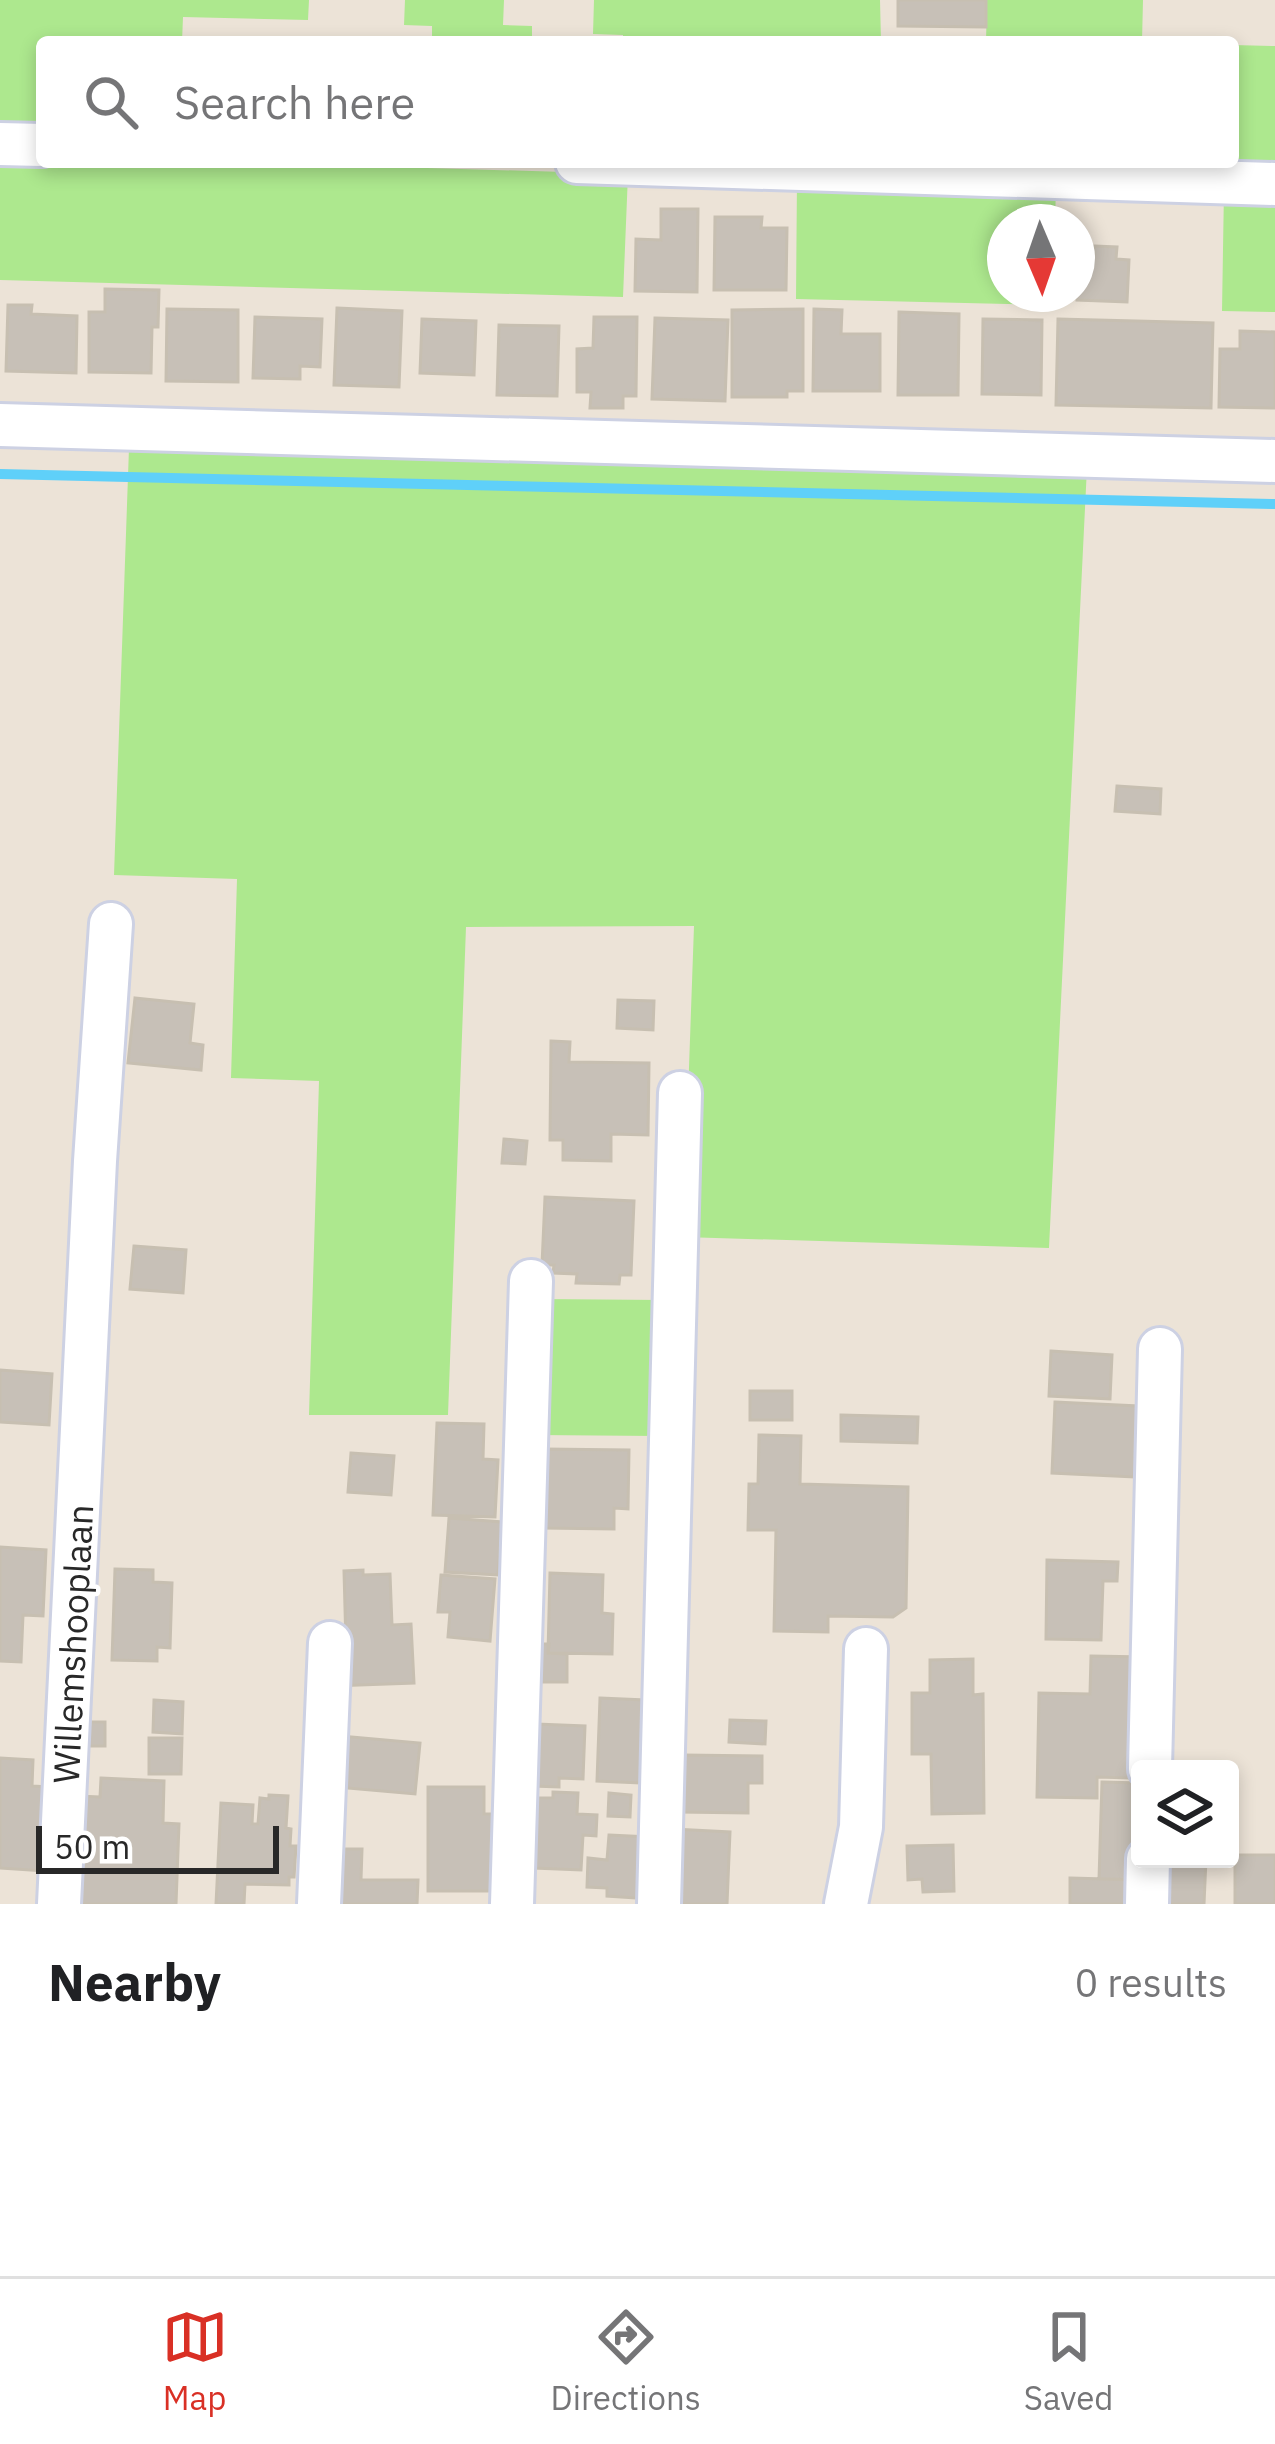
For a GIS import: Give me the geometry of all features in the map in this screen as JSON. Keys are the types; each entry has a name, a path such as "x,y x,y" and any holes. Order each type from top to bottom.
{"street":[{"path":"0,144 36,145"},
{"path":"768,168 1275,184"},
{"path":"0,425 1275,461"},
{"name":"Willemshooplaan","path":"58,1904 111,924"},
{"path":"659,1904 680,1093"},
{"path":"512,1904 532,1281"},
{"path":"1150,1760 1160,1349"},
{"path":"319,1904 330,1643"},
{"path":"846,1904 861,1827 866,1648"},
{"path":"1147,1904 1148,1868"}],"green space":[{"path":"0,0 309,0 308,20 183,17 182,36 36,36 36,139 0,138"},
{"path":"405,0 504,0 503,25 532,26 532,36 432,36 432,26 404,25"},
{"path":"594,0 880,0 881,36 593,34"},
{"path":"987,0 1143,0 1142,36 986,36"},
{"path":"1239,45 1275,46 1275,171 1239,163"},
{"path":"0,155 36,161 36,168 430,168 628,174 623,297 0,280"},
{"path":"797,179 1056,186 1056,204 987,204 987,303 796,299"},
{"path":"1224,189 1275,190 1275,312 1222,311"},
{"path":"129,448 1087,467 1049,1248 683,1237 694,926 466,927 448,1415 309,1415 319,1081 231,1078 237,879 114,875"},
{"path":"540,1299 662,1300 658,1436 535,1435"}],"building":[{"path":"898,0 986,0 986,27 898,26"},
{"path":"661,209 698,209 697,292 635,291 636,239 661,240"},
{"path":"715,217 762,217 761,228 787,228 786,290 714,290"},
{"path":"1095,246 1117,247 1116,259 1129,260 1127,302 1095,301"},
{"path":"105,289 159,290 151,373 89,372 89,312 105,312"},
{"path":"8,305 32,305 31,314 77,316 76,373 6,371"},
{"path":"337,308 402,311 399,387 334,385"},
{"path":"167,309 238,310 238,382 166,381"},
{"path":"803,309 803,391 787,391 787,397 732,397 732,310"},
{"path":"814,309 842,310 841,334 880,334 880,391 813,391"},
{"path":"899,312 959,314 958,395 898,395"},
{"path":"255,317 322,319 320,367 300,366 300,379 253,378"},
{"path":"594,317 637,317 636,396 623,396 623,408 590,408 591,392 577,392 577,349 593,348"},
{"path":"655,318 728,320 725,401 652,399"},
{"path":"422,319 476,321 474,375 420,373"},
{"path":"983,319 1042,320 1041,395 982,394"},
{"path":"1058,319 1213,323 1211,408 1056,405"},
{"path":"499,325 559,326 557,396 497,395"},
{"path":"1240,331 1275,332 1275,408 1219,407 1220,349 1240,349"},
{"path":"1117,786 1161,789 1160,814 1115,811"},
{"path":"135,998 194,1004 190,1043 203,1045 201,1070 128,1063"},
{"path":"618,1000 654,1001 653,1030 617,1028"},
{"path":"551,1041 570,1042 569,1062 649,1063 648,1135 611,1134 611,1161 563,1160 563,1140 550,1140"},
{"path":"504,1139 527,1141 525,1164 502,1163"},
{"path":"545,1197 634,1201 631,1275 620,1275 619,1284 576,1283 577,1274 553,1273 554,1265 542,1265"},
{"path":"134,1246 186,1250 183,1293 130,1289"},
{"path":"1051,1351 1112,1355 1110,1399 1049,1396"},
{"path":"0,1370 52,1374 49,1425 0,1422"},
{"path":"750,1391 792,1391 792,1420 750,1420"},
{"path":"1055,1402 1138,1406 1134,1477 1052,1473"},
{"path":"841,1415 918,1417 917,1443 841,1441"},
{"path":"437,1423 484,1424 483,1459 498,1460 495,1517 433,1515"},
{"path":"759,1435 801,1436 800,1484 908,1487 906,1608 893,1617 828,1616 828,1632 774,1631 776,1530 748,1530 749,1484 758,1484"},
{"path":"544,1449 629,1450 628,1509 614,1508 614,1529 543,1528"},
{"path":"351,1453 394,1456 391,1495 348,1492"},
{"path":"449,1518 502,1522 498,1575 445,1572"},
{"path":"0,1547 46,1550 43,1616 23,1615 21,1662 0,1661"},
{"path":"1047,1560 1118,1562 1117,1581 1103,1581 1101,1640 1046,1639"},
{"path":"115,1569 153,1570 153,1582 172,1583 170,1648 157,1647 157,1661 112,1660"},
{"path":"363,1570 363,1575 390,1574 392,1625 411,1624 414,1683 333,1686 346,1645 344,1571"},
{"path":"550,1573 603,1575 602,1613 613,1614 612,1654 548,1653"},
{"path":"441,1575 495,1579 490,1641 448,1637 450,1612 438,1612"},
{"path":"528,1644 549,1644 548,1653 567,1654 567,1682 527,1682"},
{"path":"1091,1656 1145,1657 1131,1698 1130,1778 1097,1777 1097,1798 1037,1797 1039,1693 1090,1694"},
{"path":"973,1659 973,1695 983,1694 984,1813 932,1814 931,1754 912,1754 912,1693 930,1693 930,1660"},
{"path":"600,1698 645,1700 648,1763 641,1764 640,1783 597,1781"},
{"path":"154,1700 183,1702 182,1734 153,1732"},
{"path":"730,1720 766,1721 765,1744 729,1742"},
{"path":"83,1722 105,1722 105,1746 82,1746"},
{"path":"536,1724 585,1726 583,1779 559,1778 559,1787 533,1786"},
{"path":"329,1735 420,1743 415,1794 324,1786"},
{"path":"149,1738 182,1738 181,1774 149,1774"},
{"path":"683,1755 762,1756 762,1783 748,1783 748,1813 679,1812"},
{"path":"0,1758 33,1760 32,1786 48,1787 44,1871 0,1868"},
{"path":"101,1778 164,1781 163,1823 179,1824 176,1904 76,1904 80,1796 100,1797"},
{"path":"1102,1782 1131,1783 1131,1868 1141,1868 1141,1880 1099,1879"},
{"path":"428,1787 484,1787 484,1814 502,1814 502,1891 428,1891"},
{"path":"553,1792 578,1793 577,1814 597,1815 596,1836 583,1835 581,1870 534,1868 537,1798 553,1798"},
{"path":"609,1793 631,1795 630,1817 608,1816"},
{"path":"269,1795 288,1796 286,1828 291,1829 290,1846 296,1846 294,1877 289,1877 289,1885 245,1884 244,1904 216,1904 221,1803 253,1805 252,1824 258,1824 260,1798 269,1799"},
{"path":"673,1829 730,1832 727,1904 670,1904"},
{"path":"609,1835 649,1837 650,1899 607,1896 607,1888 587,1887 588,1858 607,1860"},
{"path":"953,1845 954,1891 923,1892 922,1879 908,1880 907,1846"},
{"path":"327,1849 362,1849 361,1880 418,1880 417,1904 326,1904"},
{"path":"1239,1855 1275,1855 1275,1904 1235,1904"},
{"path":"1158,1868 1206,1868 1204,1904 1157,1904"},
{"path":"1070,1878 1141,1880 1140,1904 1070,1904"}],"waterway":[{"path":"0,474 1275,504"}]}
